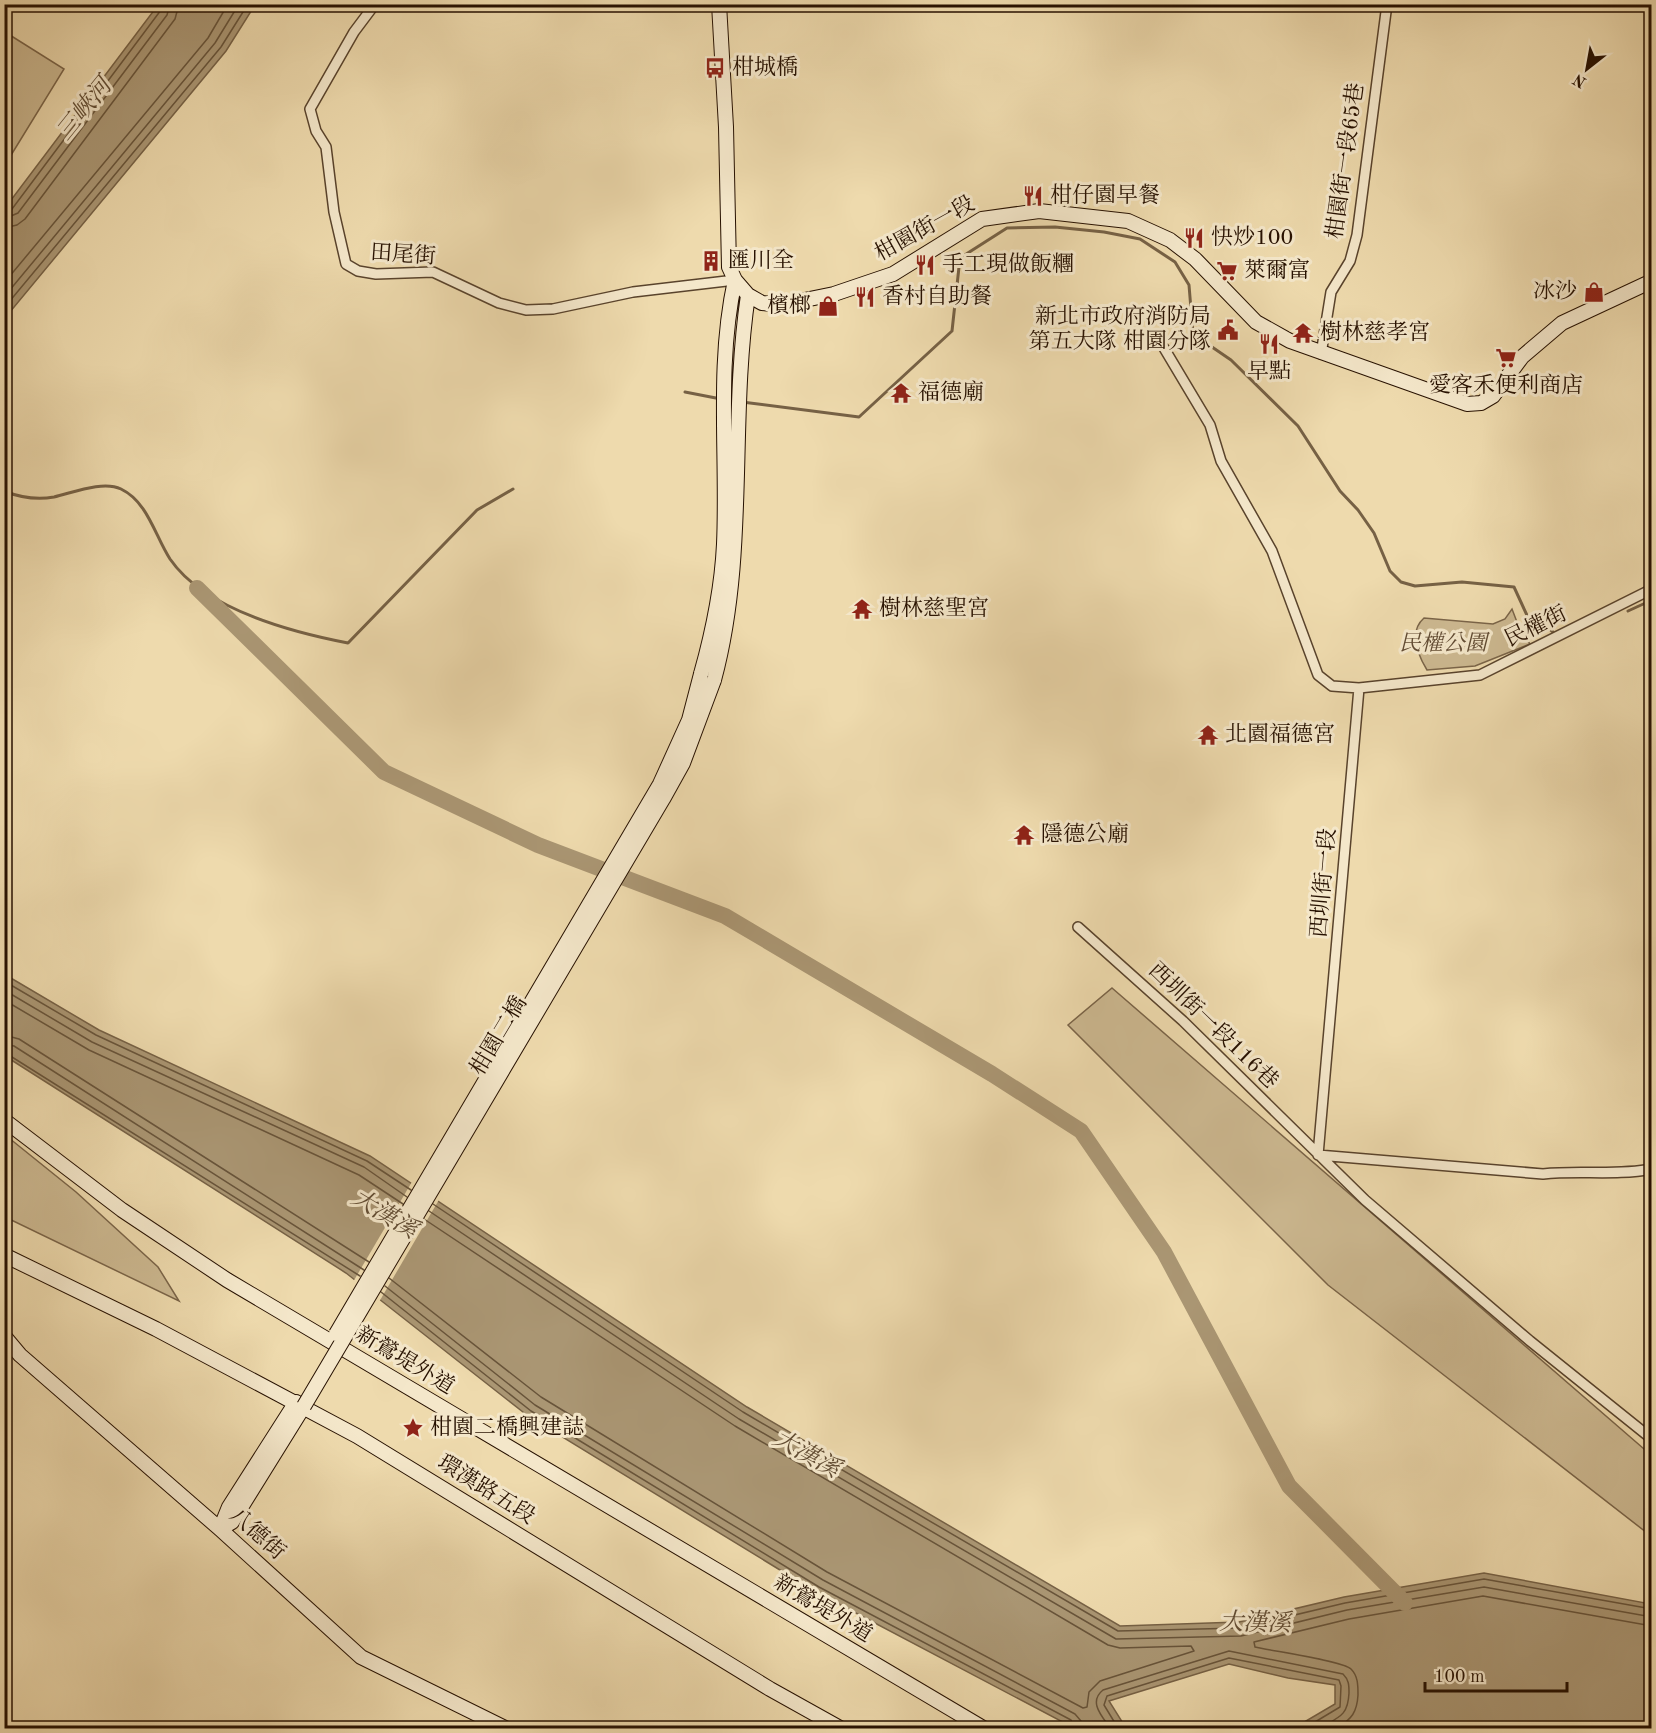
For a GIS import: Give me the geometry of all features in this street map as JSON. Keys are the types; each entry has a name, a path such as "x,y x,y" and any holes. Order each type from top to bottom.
{"street":[{"name":"田尾街","path":"375,4 354,32 310,109 316,130 326,147 333,212 346,264 358,271 376,274 433,272 499,303 526,310 553,309 633,292 735,280"},
{"path":"708,677 722,650 732,583 741,343 748,295 735,280 729,267 726,127 719,4"},
{"name":"柑園街一段65巷","path":"1321,354 1331,292 1350,261 1357,236 1387,4"},
{"name":"柑園街一段","path":"748,295 762,303 780,305 834,294 893,274 982,219 1039,211 1128,221 1170,240 1195,259 1256,322 1321,354 1467,404 1481,403 1493,396 1522,357 1562,322 1652,281"},
{"path":"708,677 722,564 723,429 729,304 735,280"},
{"path":"1164,348 1210,424 1221,461 1272,551 1318,675 1332,686 1359,688"},
{"name":"民權街","path":"1359,688 1480,675 1652,589"},
{"name":"柑園二橋","path":"220,1529 232,1522 300,1404 663,800 683,763 708,677"},
{"name":"西圳街一段","path":"1318,1155 1359,688"},
{"name":"西圳街一段116巷","path":"1078,927 1183,1021 1365,1200 1521,1334 1652,1439"},
{"name":"新鶯堤外道","path":"4,1119 122,1210 227,1280 983,1728"},
{"path":"1318,1155 1543,1174 1630,1173 1652,1169"},
{"name":"環漢路五段","path":"4,1255 156,1329 300,1404 399,1461 770,1689 840,1728"},
{"name":"八德街","path":"4,1336 20,1354 220,1529 361,1657 505,1728"}],"green space":[{"path":"5,32 64,69 5,165"},
{"name":"民權公園","path":"1512,609 1520,630 1530,644 1475,666 1427,670 1416,644 1416,630 1424,618 1493,624 1505,619"},
{"path":"1112,988 1651,1455 1651,1536 1328,1285 1068,1025"},
{"path":"4,1134 76,1192 158,1267 179,1301 5,1217"}],"water":[{"name":"三峽河","path":"158,5 255,5 226,51 5,318 5,208"},
{"name":"大漢溪","path":"4,974 99,1030 370,1156 747,1407 1120,1626 1239,1622 1344,1597 1484,1573 1651,1604 1651,1728 1294,1728 1335,1704 1335,1685 1288,1678 1229,1664 1109,1701 1126,1728 1074,1728 816,1592 528,1416 346,1273 5,1056"}],"pier":[{"path":"413,1180 440,1198 379,1302 353,1282"}],"waterway":[{"path":"742,402 859,417 952,331 960,258 1007,228 1055,227 1104,232 1140,239 1175,262 1189,285 1193,334 1231,360 1298,426 1340,491 1358,510 1374,533 1390,571 1401,582 1415,586 1462,582 1514,587 1531,624 1545,625 1553,632"},
{"path":"685,392 721,399"},
{"path":"4,491 42,498 105,486 121,489 138,502 170,559 185,577 205,592 227,605 276,625 348,643 477,510 513,489"},
{"path":"197,588 384,772 538,845 725,916 992,1074 1081,1131 1164,1252 1289,1486 1405,1603"},
{"path":"1628,611 1652,600"}],"place":[{"name":"柑城橋","path":"715,68"},
{"name":"柑仔園早餐","path":"1033,196"},
{"name":"快炒100","path":"1194,238"},
{"name":"匯川全","path":"711,261"},
{"name":"手工現做飯糰","path":"925,265"},
{"name":"萊爾富","path":"1227,271"},
{"name":"冰沙","path":"1594,292"},
{"name":"香村自助餐","path":"865,297"},
{"name":"檳榔","path":"828,306"},
{"name":"新北市政府消防局 第五大隊 柑園分隊","path":"1228,330"},
{"name":"樹林慈孝宮","path":"1303,333"},
{"name":"早點","path":"1269,344"},
{"name":"愛客禾便利商店","path":"1506,358"},
{"name":"福德廟","path":"901,393"},
{"name":"樹林慈聖宮","path":"862,609"},
{"name":"北園福德宮","path":"1208,735"},
{"name":"隱德公廟","path":"1024,835"},
{"name":"柑園二橋興建誌","path":"413,1428"}]}
